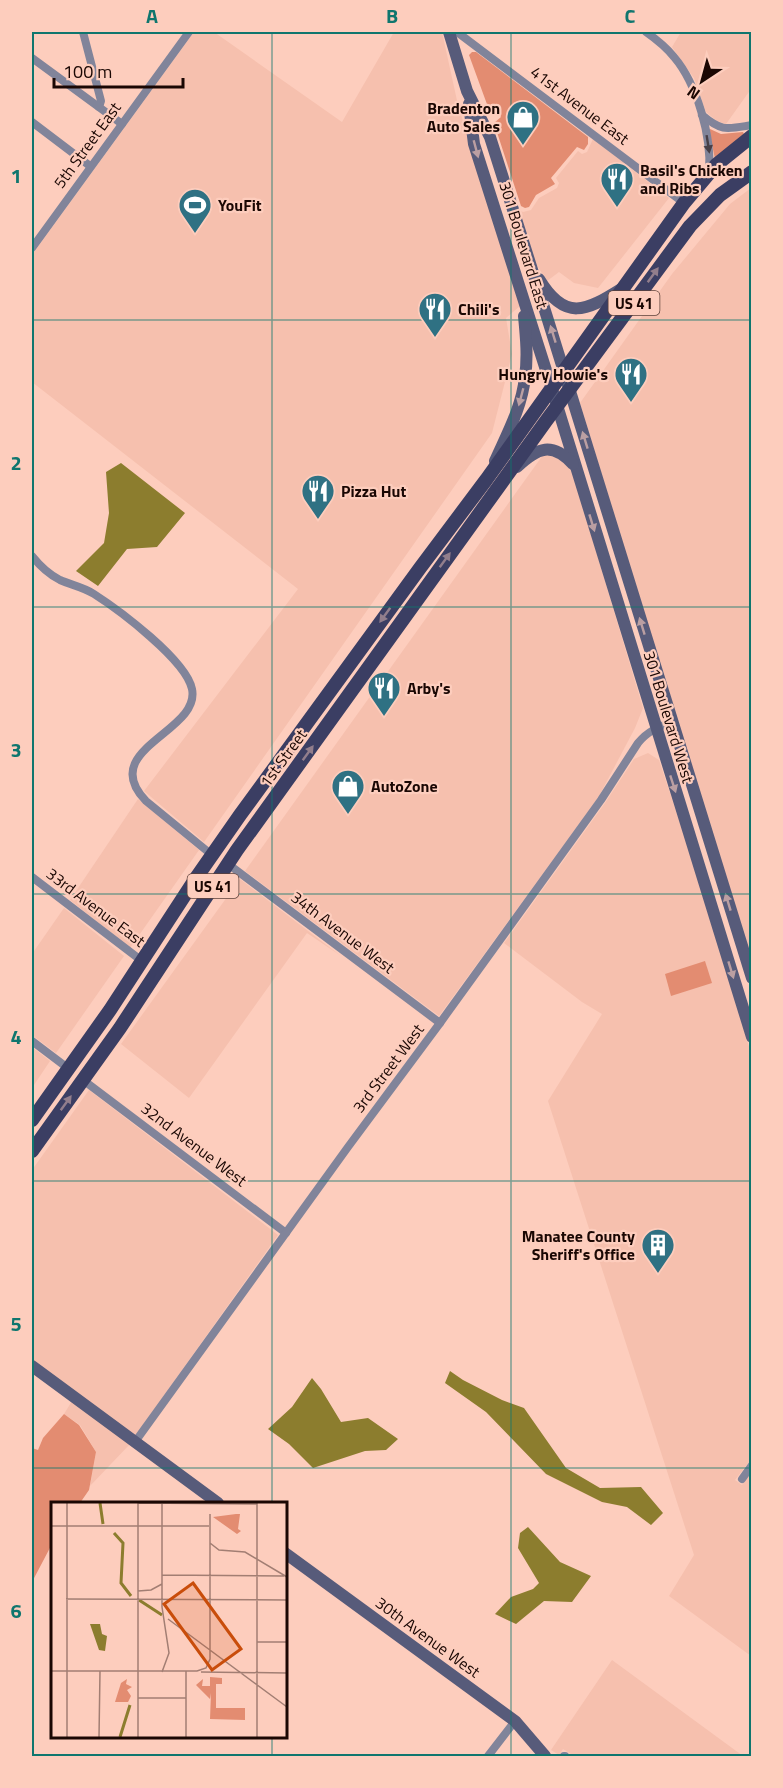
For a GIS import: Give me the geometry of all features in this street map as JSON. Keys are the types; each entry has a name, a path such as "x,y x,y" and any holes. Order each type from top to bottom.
{"main road":[{"name":"301 Boulevard East","path":"449,32 467,91 474,144 557,406"},
{"name":"301 Boulevard East","path":"467,91 490,137 569,390"},
{"name":"US 41","path":"564,370 684,203 731,151 752,136"},
{"name":"US 41","path":"569,390 699,216 720,195 752,172"},
{"path":"530,264 548,292 556,301 568,307 582,309 592,307 622,289"},
{"path":"493,482 516,415 525,380 527,354 523,297"},
{"name":"1st Street","path":"32,1151 84,1079 228,864 493,482 564,370"},
{"name":"1st Street","path":"32,1120 69,1069 212,855 295,740 493,482 569,390"},
{"name":"301 Boulevard West","path":"569,390 752,978"},
{"name":"301 Boulevard West","path":"557,406 752,1037"},
{"path":"493,482 527,457 548,449 558,452 574,465"},
{"path":"228,864 226,855 228,848 285,767 295,740"},
{"path":"164,961 173,930 214,867 215,860 212,855"},
{"path":"84,1079 93,1052 145,973 146,966 142,961"},
{"path":"32,1366 217,1502"},
{"name":"30th Avenue West","path":"286,1553 515,1721 545,1756"}],"street":[{"path":"83,32 100,101 99,107"},
{"name":"5th Street East","path":"32,248 189,32"},
{"name":"41st Avenue East","path":"457,32 684,203"},
{"path":"646,32 677,61 690,81 702,115 710,158 709,173"},
{"path":"32,58 122,124"},
{"path":"702,115 719,128 752,125"},
{"path":"32,122 90,166"},
{"path":"32,556 50,574 93,593 156,641 188,680 192,688 191,702 183,715 137,759 133,776 137,791 146,801 212,855"},
{"name":"3rd Street West","path":"135,1442 601,800 638,743 655,728 672,722"},
{"name":"34th Avenue West","path":"228,864 440,1023"},
{"name":"33rd Avenue East","path":"32,877 142,961"},
{"path":"32,1041 69,1069"},
{"name":"32nd Avenue West","path":"84,1079 286,1233"},
{"path":"742,1479 752,1466"},
{"path":"489,1756 515,1721"}],"shaded area":[{"path":"194,32 214,32 342,122 394,32 442,32 458,105 520,306 506,318 512,354 492,433 204,842 144,791 298,589 32,382 32,255"},
{"path":"681,32 751,32 751,89 726,124 717,121 706,112 694,78 672,47"},
{"path":"476,52 588,137 588,144 584,150 577,147 551,178 555,184 536,195 529,207 521,206 494,123 501,117 497,109 488,107 469,55"},
{"path":"710,129 721,134 743,132 744,134 715,159"},
{"path":"593,139 669,198 598,288 574,283 559,272 547,281 534,261 518,209 523,212 531,210 539,198 557,188 559,183 556,178 578,151 582,154 587,152"},
{"path":"751,188 751,966 580,403 672,274 730,204"},
{"path":"543,455 555,455 572,471 643,708 598,798 439,1016 245,871"},
{"path":"121,463 185,513 157,547 127,549 98,586 76,571 104,543 109,513 106,472"},
{"path":"648,753 659,760 720,943 751,1054 752,1458 735,1480 742,1485 751,1473 751,1656 669,1596 694,1555 548,1101 602,1014 582,1002 504,943 634,759"},
{"path":"138,799 199,850 130,948 70,900"},
{"path":"240,879 341,956 307,933 189,1098 121,1044"},
{"path":"64,908 124,956 56,1053 32,1035 32,954"},
{"path":"705,961 712,983 671,996 665,974"},
{"path":"32,1047 50,1061 32,1088"},
{"path":"89,1090 278,1235 135,1436 32,1359 32,1170"},
{"path":"450,1371 502,1400 524,1408 566,1468 600,1488 641,1487 663,1513 651,1525 627,1507 602,1502 546,1474 486,1412 445,1383"},
{"path":"312,1378 341,1422 368,1418 398,1439 386,1450 365,1451 313,1468 289,1444 268,1429 292,1407"},
{"path":"72,1401 130,1444 90,1486 96,1452 80,1425 64,1414"},
{"path":"64,1414 79,1425 96,1452 89,1490 81,1502 51,1502 51,1546 32,1582 32,1448 38,1450 43,1438"},
{"path":"528,1527 560,1562 591,1576 572,1602 544,1601 516,1624 495,1614 511,1597 533,1589 539,1583 518,1548 520,1533"},
{"path":"612,1660 743,1756 574,1756 563,1749 559,1755 551,1750"}],"place":[{"name":"Bradenton Auto Sales","path":"523,146"},
{"name":"Basil's Chicken and Ribs","path":"617,208"},
{"name":"YouFit","path":"195,234"},
{"name":"Chili's","path":"435,338"},
{"name":"Hungry Howie's","path":"631,403"},
{"name":"Pizza Hut","path":"318,520"},
{"name":"Arby's","path":"384,717"},
{"name":"AutoZone","path":"348,815"},
{"name":"Manatee County Sheriff's Office","path":"658,1274"}]}
